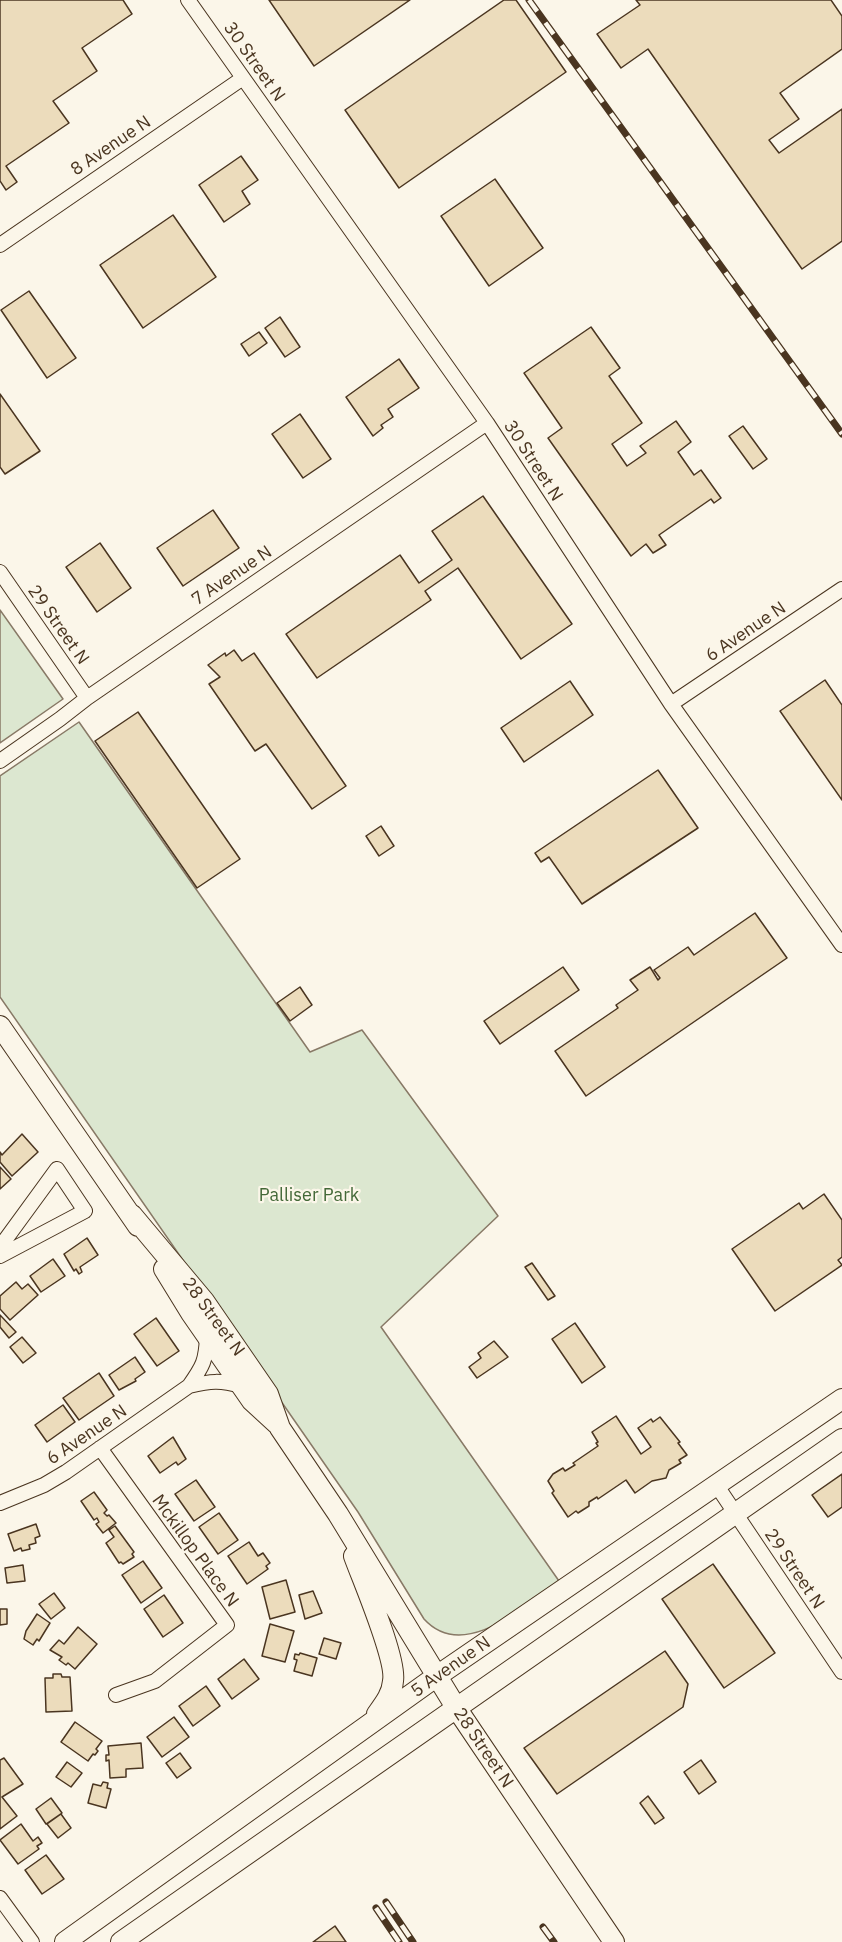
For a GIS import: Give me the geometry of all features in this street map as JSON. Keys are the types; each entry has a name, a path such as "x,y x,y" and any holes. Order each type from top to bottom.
{"main road":[{"name":"28 Street N","path":"0,1026 132,1215 241,1386 252,1401 280,1428 338,1514 457,1709 614,1942"},
{"name":"28 Street N","path":"132,1215 204,1301 268,1394 280,1428"},
{"name":"5 Avenue N","path":"65,1942 437,1676 842,1399"},
{"name":"5 Avenue N","path":"121,1942 842,1439"},
{"path":"338,1514 386,1643 394,1678 390,1695 366,1728"}],"street":[{"name":"30 Street N","path":"188,0 487,423 671,704 842,945"},
{"name":"8 Avenue N","path":"0,245 243,78"},
{"name":"7 Avenue N","path":"0,761 87,698 487,423"},
{"name":"29 Street N","path":"0,572 87,698"},
{"name":"6 Avenue N","path":"671,704 842,589"},
{"path":"0,1247 57,1169 85,1211 0,1256"},
{"name":"6 Avenue N","path":"189,1386 206,1357 207,1336"},
{"name":"6 Avenue N","path":"0,1503 44,1485 189,1386 211,1380 241,1386"},
{"name":"Mckillop Place N","path":"100,1448 227,1625 155,1681 116,1695"},
{"name":"29 Street N","path":"717,1486 842,1672"},
{"path":"2,1903 32,1942"}],"green space":[{"path":"0,610 63,699 0,743"},
{"name":"Palliser Park","path":"79,722 310,1052 362,1030 498,1216 381,1327 559,1581 494,1626 475,1633 457,1635 440,1631 424,1619 358,1512 0,997 0,776"}],"building":[{"path":"0,0 123,0 132,14 82,48 97,71 53,101 69,123 6,166 17,182 6,190 0,181"},
{"path":"269,0 410,0 314,66"},
{"path":"504,0 516,0 566,72 399,188 345,110"},
{"path":"636,0 831,0 842,16 842,49 780,93 799,119 769,140 779,153 842,109 842,241 802,269 648,49 621,68 597,34 640,5"},
{"path":"241,156 258,180 242,191 250,204 224,222 199,185"},
{"path":"495,179 543,248 489,286 441,216"},
{"path":"173,215 216,277 143,328 100,265"},
{"path":"29,291 76,358 47,378 1,310"},
{"path":"280,317 300,347 285,357 265,328"},
{"path":"591,327 620,368 609,376 642,423 612,444 627,466 646,453 640,446 676,421 691,442 678,452 694,475 701,470 721,498 714,503 711,499 659,535 666,545 653,553 646,544 631,556 548,438 562,428 524,373"},
{"path":"259,332 267,343 249,356 241,344"},
{"path":"399,359 419,388 388,409 393,417 381,425 383,428 373,436 346,397"},
{"path":"0,394 40,451 5,474 0,467"},
{"path":"300,414 331,459 303,478 272,434"},
{"path":"743,426 767,459 753,469 729,436"},
{"path":"483,496 572,624 521,659 458,568 425,591 431,600 317,678 286,634 400,555 419,583 452,560 432,531"},
{"path":"213,510 239,548 183,586 157,548"},
{"path":"100,543 131,588 97,612 66,567"},
{"path":"234,650 242,661 254,653 346,786 312,809 266,744 255,751 209,684 220,677 208,665 225,653 226,656"},
{"path":"825,680 842,705 842,800 780,711"},
{"path":"570,681 593,715 524,762 501,728"},
{"path":"138,712 240,859 197,888 95,741"},
{"path":"658,770 698,828 582,904 549,857 541,862 535,853"},
{"path":"381,826 394,846 379,856 366,836"},
{"path":"755,913 787,958 586,1096 555,1051 618,1008 616,1005 638,990 630,980 650,967 658,980 660,978 654,970 688,947 694,955"},
{"path":"563,967 579,990 500,1044 484,1021"},
{"path":"300,987 312,1005 290,1021 277,1003"},
{"path":"22,1134 38,1152 12,1176 0,1162 0,1152 2,1155"},
{"path":"0,1167 11,1179 0,1189"},
{"path":"824,1194 842,1220 842,1257 838,1260 842,1265 775,1311 732,1249 799,1203 803,1209"},
{"path":"87,1238 98,1255 80,1267 82,1272 79,1274 76,1269 74,1271 64,1254"},
{"path":"53,1259 65,1276 41,1292 30,1276"},
{"path":"532,1263 555,1296 548,1300 525,1267"},
{"path":"16,1282 22,1289 28,1284 38,1295 10,1320 0,1309 0,1296"},
{"path":"0,1315 16,1332 9,1338 0,1327"},
{"path":"156,1318 179,1351 157,1366 134,1334"},
{"path":"575,1323 605,1367 582,1383 552,1339"},
{"path":"22,1337 36,1353 23,1363 10,1347"},
{"path":"494,1341 508,1357 477,1378 469,1367 481,1358 478,1353"},
{"path":"135,1357 145,1372 135,1379 136,1381 119,1390 109,1375"},
{"path":"99,1373 114,1396 79,1420 63,1398"},
{"path":"63,1405 75,1422 47,1442 35,1425"},
{"path":"616,1416 641,1454 651,1447 638,1428 651,1419 653,1422 660,1417 680,1442 678,1443 687,1455 679,1460 681,1463 669,1470 666,1478 652,1481 635,1493 626,1480 598,1499 597,1497 589,1502 589,1506 568,1517 552,1493 554,1491 548,1481 553,1474 575,1465 573,1463 598,1446 592,1432"},
{"path":"173,1437 186,1459 178,1465 176,1462 160,1473 148,1456"},
{"path":"842,1474 842,1507 828,1517 812,1495"},
{"path":"196,1480 215,1507 194,1521 175,1494"},
{"path":"94,1492 107,1510 104,1513 116,1523 103,1533 96,1524 99,1522 97,1518 94,1520 81,1501"},
{"path":"219,1513 238,1540 218,1554 199,1527"},
{"path":"36,1524 40,1536 35,1538 36,1543 29,1545 30,1549 22,1551 21,1548 14,1551 8,1534"},
{"path":"115,1526 134,1552 132,1554 134,1557 123,1564 119,1563 106,1543 114,1537 109,1530"},
{"path":"249,1542 258,1556 263,1553 270,1563 266,1566 268,1569 247,1584 228,1556"},
{"path":"143,1561 162,1588 141,1603 122,1575"},
{"path":"713,1564 775,1653 724,1688 662,1599"},
{"path":"23,1565 25,1581 7,1583 5,1568"},
{"path":"286,1580 295,1612 270,1619 262,1587"},
{"path":"313,1591 322,1613 305,1619 299,1595"},
{"path":"54,1593 65,1608 51,1619 39,1604"},
{"path":"164,1595 183,1623 163,1637 144,1609"},
{"path":"0,1609 7,1609 7,1624 0,1625"},
{"path":"37,1614 50,1623 39,1641 37,1639 33,1645 24,1639 26,1631"},
{"path":"270,1624 294,1631 285,1662 262,1656"},
{"path":"78,1627 97,1644 75,1669 59,1660 62,1657 50,1650 59,1640 64,1644"},
{"path":"324,1638 341,1643 336,1659 319,1654"},
{"path":"665,1651 688,1684 683,1707 557,1794 524,1748"},
{"path":"300,1653 317,1658 312,1676 294,1671 297,1660 294,1659 295,1654"},
{"path":"244,1659 259,1679 232,1699 218,1679"},
{"path":"53,1674 70,1677 72,1711 46,1712 45,1678 53,1678"},
{"path":"206,1686 220,1706 193,1726 179,1706"},
{"path":"174,1717 189,1737 162,1757 147,1737"},
{"path":"75,1722 102,1741 96,1749 98,1751 88,1761 61,1742"},
{"path":"141,1743 143,1768 126,1769 126,1777 110,1778 109,1760 106,1761 106,1755 109,1755 108,1746"},
{"path":"180,1753 191,1768 177,1778 166,1763"},
{"path":"4,1758 23,1784 2,1797 17,1816 0,1829 0,1760"},
{"path":"701,1760 716,1782 699,1794 684,1772"},
{"path":"67,1762 82,1773 71,1787 56,1777"},
{"path":"103,1782 108,1783 107,1788 111,1789 106,1808 88,1803 93,1784 101,1786"},
{"path":"648,1796 664,1818 655,1824 640,1803"},
{"path":"51,1798 62,1813 46,1824 36,1809"},
{"path":"61,1814 71,1828 58,1838 47,1824"},
{"path":"21,1824 33,1841 38,1837 42,1843 37,1846 39,1849 18,1864 0,1840"},
{"path":"46,1855 64,1879 42,1894 25,1870"},
{"path":"335,1926 346,1942 313,1942"}],"railway":[{"path":"529,0 842,434"},
{"path":"386,1902 413,1942"},
{"path":"376,1908 399,1942"},
{"path":"543,1927 554,1942"}]}
